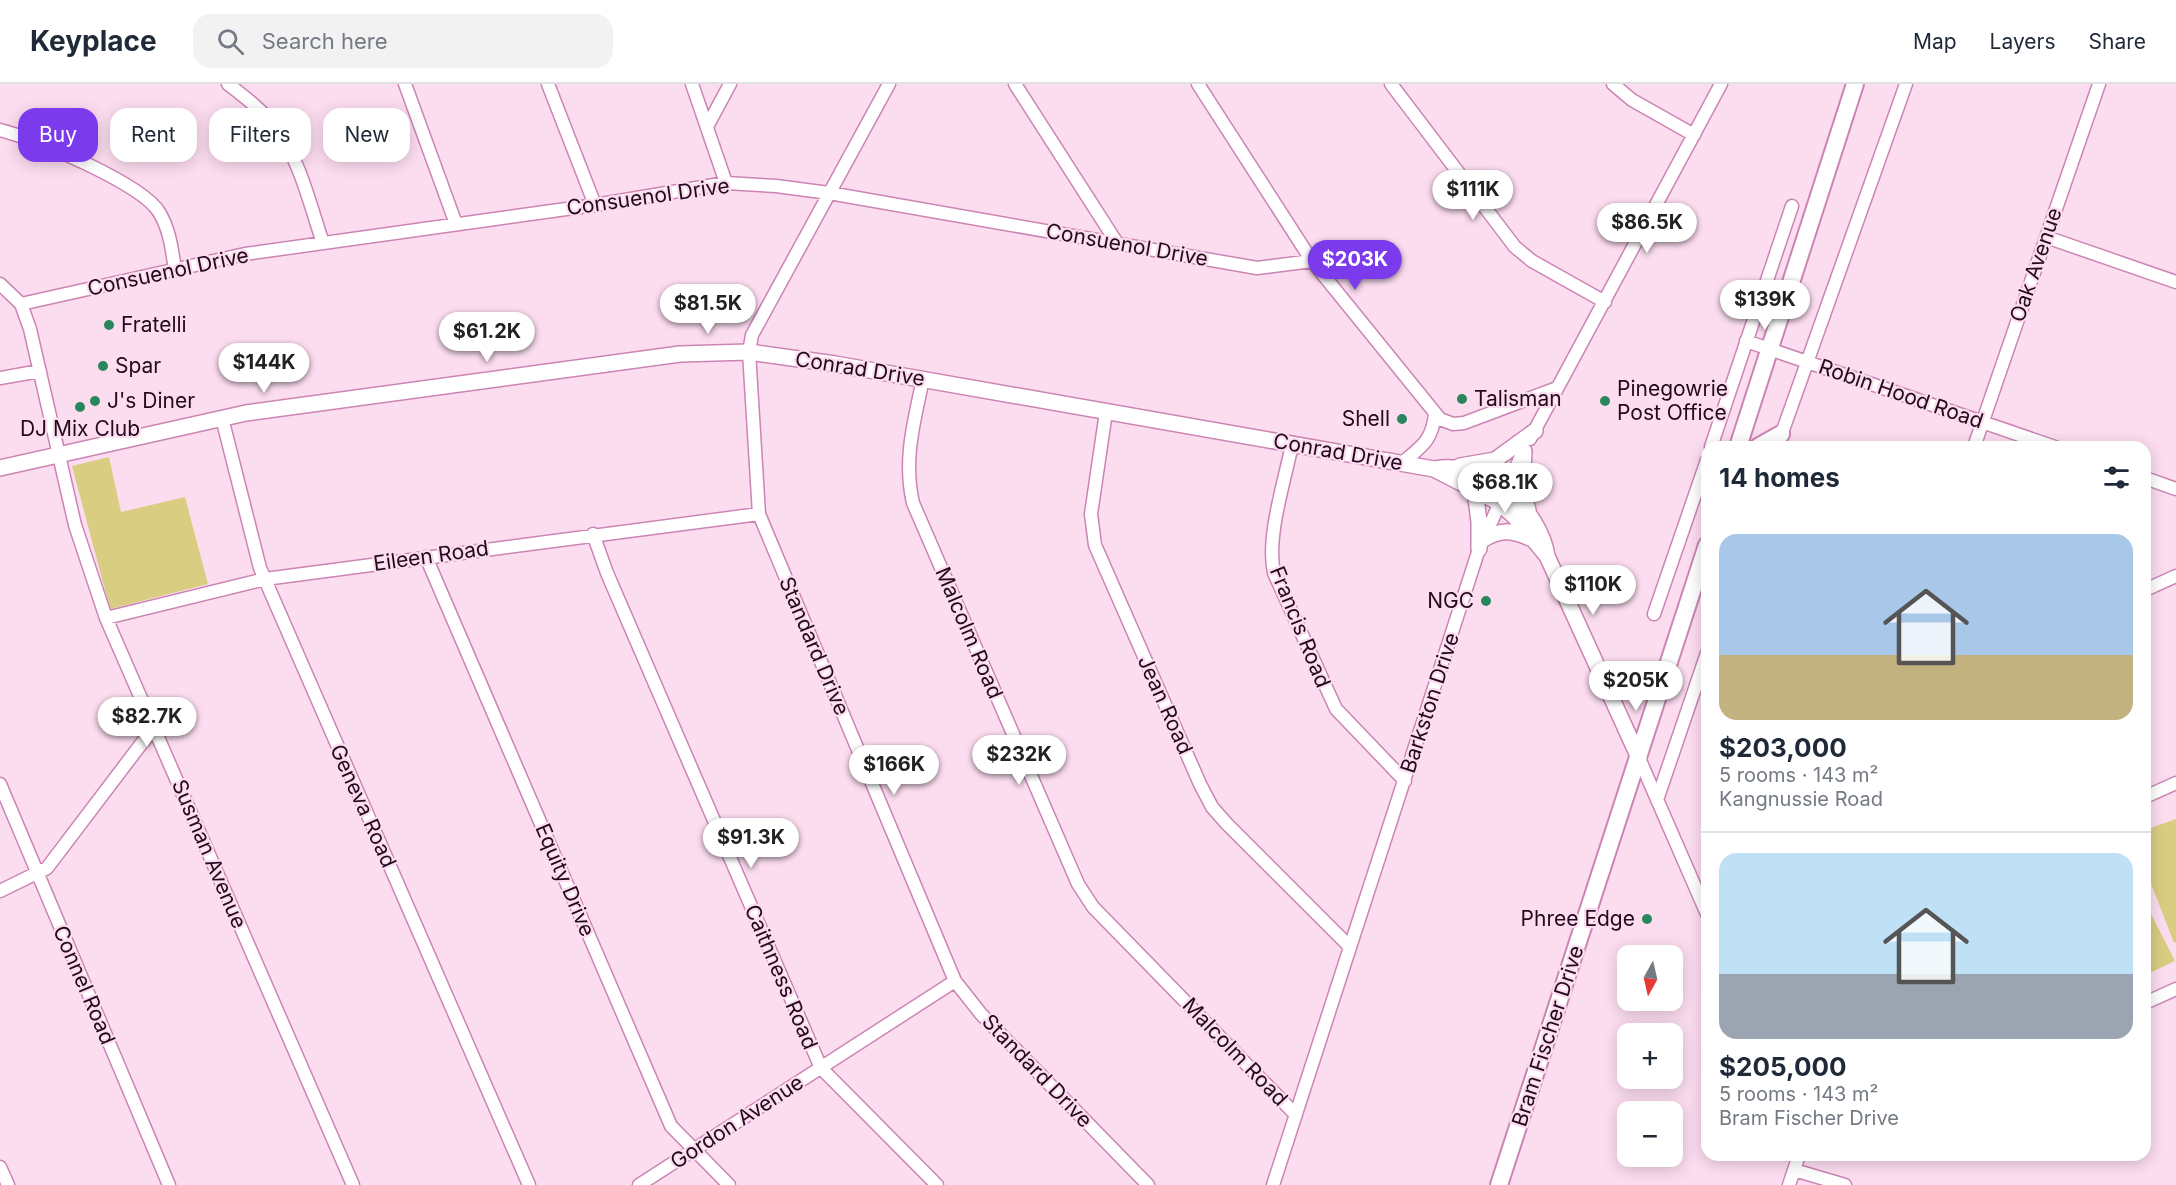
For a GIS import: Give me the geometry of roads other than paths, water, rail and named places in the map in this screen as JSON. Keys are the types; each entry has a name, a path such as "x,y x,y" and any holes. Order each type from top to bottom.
{"main road":[{"path":"1740,441 1856,84"},
{"name":"Bram Fischer Drive","path":"1499,1185 1701,563"},
{"path":"1604,680 1617,685 1633,686 1666,671"}],"street":[{"path":"228,84 268,119 285,142 323,243"},
{"path":"405,84 456,224"},
{"path":"548,84 595,205"},
{"path":"692,84 708,125 726,183"},
{"path":"708,125 730,84"},
{"name":"Standard Drive","path":"889,84 755,327 749,352 759,514 955,981 981,1014 1148,1185"},
{"path":"1015,84 1117,243"},
{"path":"1198,84 1312,261 1435,414 1448,423 1464,423 1557,388"},
{"path":"1391,84 1488,216 1515,247 1532,261 1605,302"},
{"path":"1613,84 1632,100 1694,135"},
{"name":"Barkston Drive","path":"1273,1185 1480,544 1501,496 1557,388 1721,84"},
{"path":"1779,440 1906,84"},
{"name":"Oak Avenue","path":"1976,441 2099,84"},
{"path":"0,130 118,179 138,191 158,211 166,227 175,270"},
{"name":"Consuenol Drive","path":"21,304 245,254 595,205 726,183 830,193 1257,268 1312,261"},
{"path":"1713,441 1792,206"},
{"path":"2046,237 2176,282"},
{"name":"Susman Avenue","path":"0,284 21,304 30,329 85,559 106,618 353,1185"},
{"name":"Robin Hood Road","path":"1746,341 2038,441"},
{"name":"Conrad Drive","path":"0,468 222,418 680,354 749,352 923,379 1434,469 1454,467 1478,475 1501,496"},
{"path":"0,378 40,371"},
{"name":"Malcolm Road","path":"923,379 908,454 908,481 913,503 1078,884 1093,907 1296,1115"},
{"name":"Jean Road","path":"1106,412 1091,514 1095,545 1200,784 1212,807 1227,824 1350,947"},
{"path":"1402,463 1426,444 1433,428 1435,414"},
{"name":"Geneva Road","path":"222,418 251,535 265,579 528,1185"},
{"path":"1454,467 1495,460 1535,431"},
{"name":"Francis Road","path":"1292,444 1272,551 1274,573 1336,710 1405,781"},
{"path":"1524,451 1522,490 1531,517 1543,535 1548,556 1701,900"},
{"name":"Conrad Drive","path":"1434,469 1475,490 1501,496"},
{"path":"1654,614 1701,477"},
{"path":"2151,480 2176,489"},
{"path":"1475,490 1480,544 1501,531 1517,532 1530,538"},
{"path":"1501,496 1531,517"},
{"path":"1501,496 1530,538 1548,556"},
{"name":"Eileen Road","path":"106,618 265,579 593,534 759,514"},
{"name":"Caithness Road","path":"593,534 607,573 821,1068 937,1185"},
{"name":"Equity Drive","path":"426,557 671,1126 729,1185"},
{"path":"2151,587 2176,576"},
{"path":"1657,800 1701,671"},
{"path":"0,891 37,875 63,851 154,727"},
{"path":"2151,794 2176,783"},
{"name":"Connel Road","path":"0,784 169,1185"},
{"name":"Gordon Avenue","path":"639,1185 955,981"},
{"path":"2151,1000 2176,989"},
{"path":"1789,1185 1797,1161"},
{"path":"0,1167 8,1185"},
{"path":"1794,1170 1845,1185"}],"place":[{"name":"Fratelli","path":"109,325"},
{"name":"Spar","path":"103,366"},
{"name":"Talisman","path":"1462,399"},
{"name":"J's Diner","path":"95,401"},
{"name":"Pinegowrie Post Office","path":"1605,401"},
{"name":"DJ Mix Club","path":"80,407"},
{"name":"Shell","path":"1402,419"},
{"name":"NGC","path":"1486,601"},
{"name":"Phree Edge","path":"1647,919"}]}
